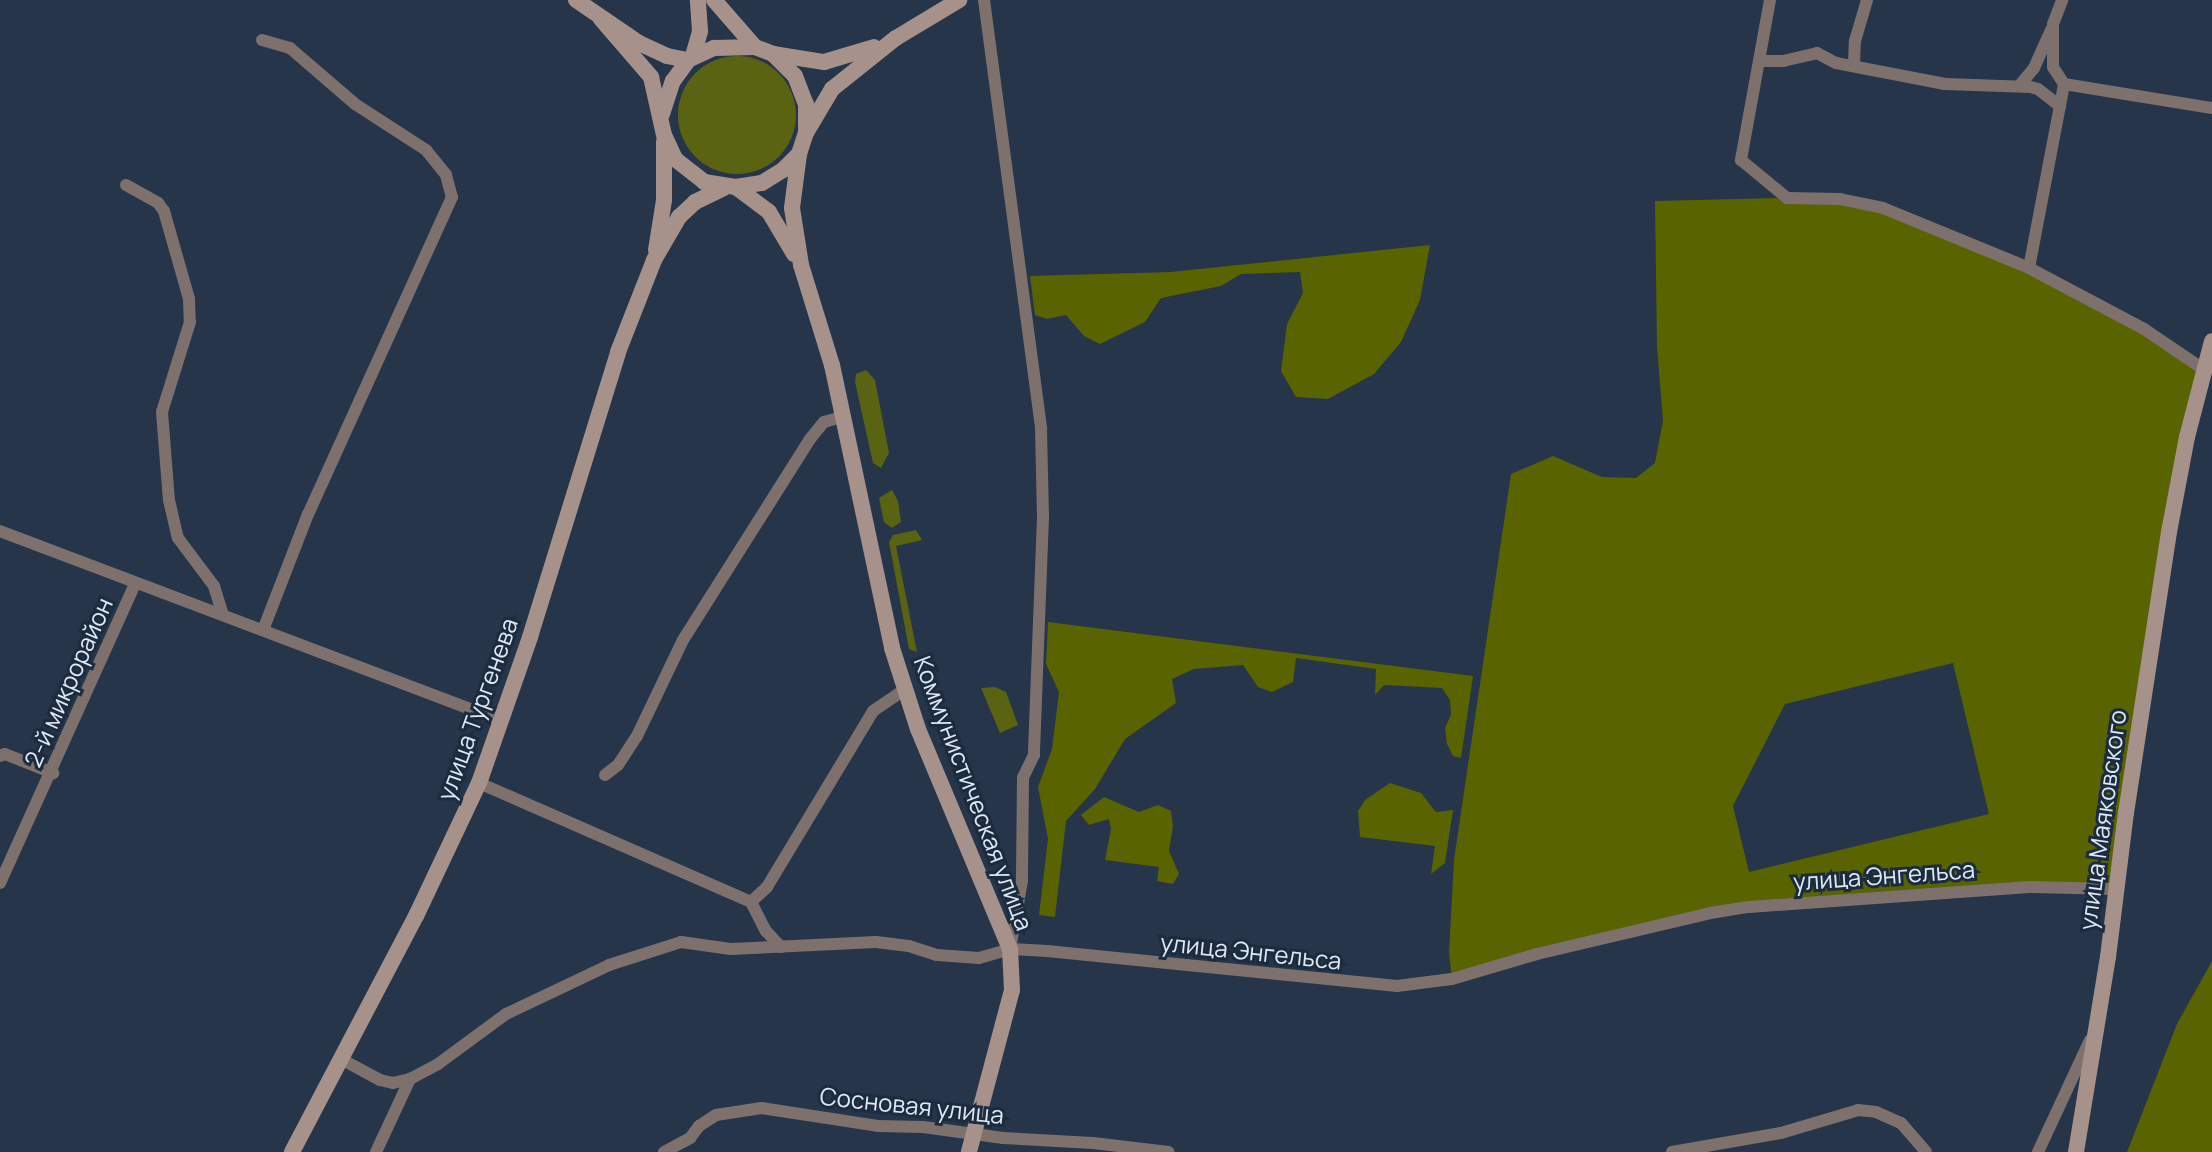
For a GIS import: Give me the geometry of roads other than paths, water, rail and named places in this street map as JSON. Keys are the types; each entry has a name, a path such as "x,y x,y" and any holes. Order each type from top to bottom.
{"street":[{"path":"576,0 639,43 667,56 691,58 733,45 824,62 896,38"},
{"path":"662,114 673,81 691,58 700,31 698,0"},
{"path":"714,0 755,47"},
{"path":"984,0 1042,444 1043,517 1034,755 1023,778 1022,881 1010,949"},
{"path":"1770,0 1741,160 1787,198 1840,199 1883,208 2029,268 2144,329 2203,369"},
{"path":"1854,65 1855,41 1867,0"},
{"path":"2019,86 2034,68 2062,0"},
{"path":"601,19 651,77 662,114 664,135 675,159 689,172 730,187 762,183 799,154 806,133 832,89 896,38 952,2"},
{"path":"2029,268 2064,84 2053,67 2053,24"},
{"path":"262,40 290,48 355,104 426,150 446,175 452,197 308,514 263,630"},
{"path":"1759,61 1783,61 1817,53 1836,63 1945,84 2038,89 2060,106"},
{"path":"773,54 795,76 806,104 806,133"},
{"path":"2064,84 2212,108"},
{"name":"улица Тургенева","path":"654,260 664,200 664,135"},
{"name":"Коммунистическая улица","path":"799,154 792,208 801,265 832,365 892,648 904,690 1010,949 1012,990 969,1152"},
{"path":"126,185 158,203 164,211 189,299 190,322 162,412 169,500 178,538 214,586 222,613"},
{"name":"Коммунистическая улица","path":"730,187 769,212 801,265"},
{"name":"улица Тургенева","path":"292,1152 479,783 502,721 618,352 654,260 679,217 695,202 730,187"},
{"name":"улица Маяковского","path":"2076,1152 2176,495 2212,341"},
{"path":"605,775 618,765 637,736 683,640 810,439 824,422 842,417"},
{"path":"0,531 502,721"},
{"name":"2-й микрорайон","path":"0,883 53,773 135,584"},
{"path":"751,902 767,887 873,711 904,690"},
{"path":"0,756 5,754 53,773"},
{"path":"479,783 751,902 766,931 781,947"},
{"name":"улица Энгельса","path":"410,1079 438,1064 506,1014 609,965 681,942 731,949 876,942 909,946 937,955 979,958 1010,949 1397,986 1452,979 1537,954 1710,913 1749,907 2029,887 2116,889"},
{"path":"2038,1152 2098,1019"},
{"path":"341,1059 380,1080 393,1083 410,1079"},
{"path":"376,1152 410,1079"},
{"name":"Сосновая улица","path":"664,1152 690,1138 699,1126 716,1115 761,1108 878,1126 923,1127 974,1135 1168,1152"},
{"path":"1672,1152 1781,1133 1858,1110 1876,1112 1901,1123 1926,1152"}]}
